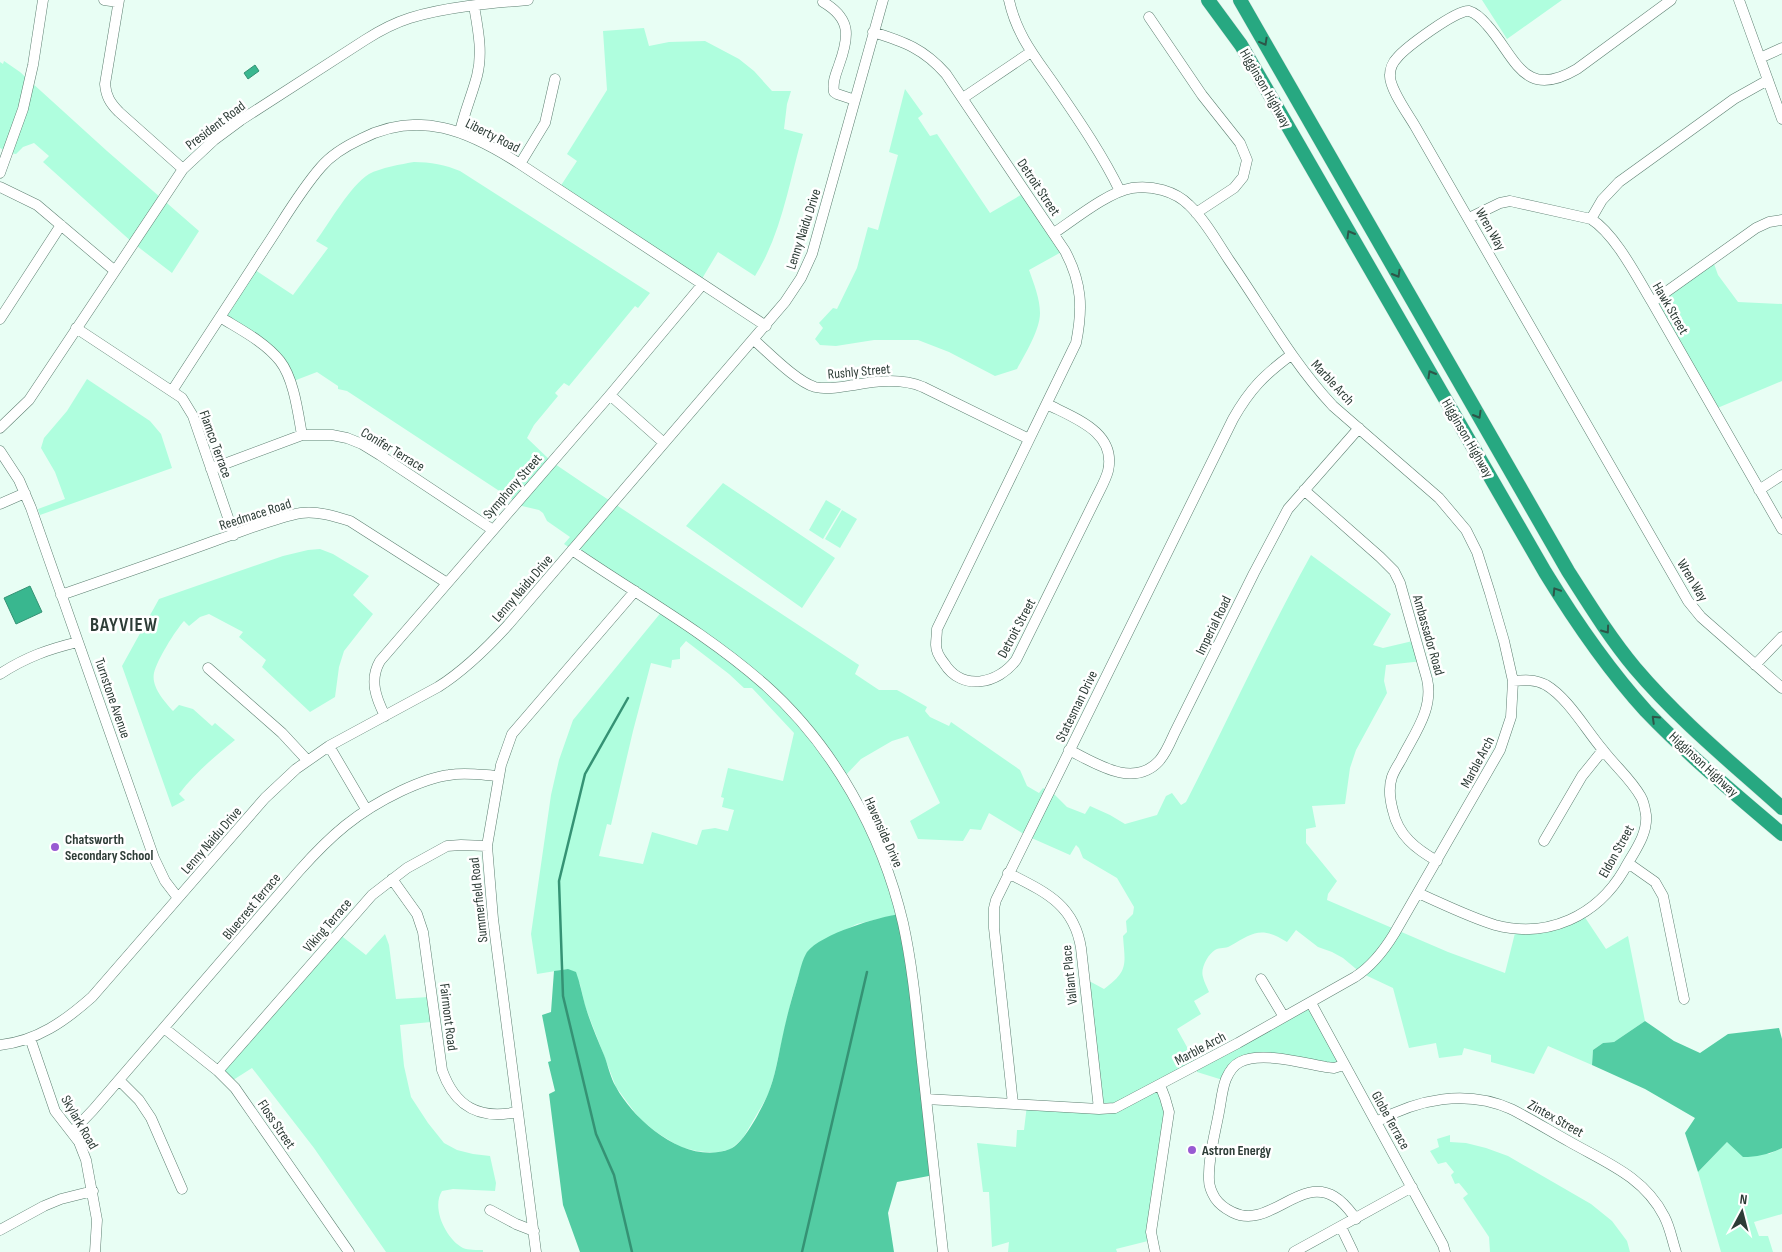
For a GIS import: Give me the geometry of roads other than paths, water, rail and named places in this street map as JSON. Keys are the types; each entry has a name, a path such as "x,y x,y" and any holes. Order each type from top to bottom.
{"highway":[{"name":"Higginson Highway","path":"1208,0 1241,45 1545,572 1581,629 1615,674 1648,712 1730,789 1782,834"},
{"name":"Higginson Highway","path":"1240,0 1568,571 1594,612 1635,668 1664,699 1694,730 1782,808"}],"street":[{"path":"0,173 23,109 33,64 43,0"},
{"path":"104,0 118,1 105,84 109,102 183,169"},
{"name":"President Road","path":"0,428 29,400 183,169 214,140 241,120 380,31 410,18 474,6 522,0"},
{"name":"Lenny Naidu Drive","path":"0,1044 30,1038 64,1021 92,997 265,798 307,760 329,746 438,688 464,668 503,630 766,326 795,288 812,254 883,0"},
{"path":"1008,0 1018,32 1080,122 1110,170 1120,191"},
{"name":"Wren Way","path":"1671,0 1577,69 1555,80 1535,78 1521,70 1486,24 1474,13 1468,11 1462,11 1447,19 1396,58 1390,76 1393,86 1688,601 1701,617 1782,688"},
{"path":"1740,0 1782,119"},
{"path":"823,2 840,14 843,19 846,35 844,52 834,79 834,89 838,94 855,100"},
{"path":"460,132 478,74 480,59 480,45 474,6"},
{"path":"1150,16 1202,95 1240,143 1247,160 1243,177 1234,188 1196,213"},
{"name":"Detroit Street","path":"873,32 903,41 928,56 946,74 1054,233 1073,266 1079,289 1081,312 1076,343 937,629 936,645 941,659 948,669 965,680 989,681 1004,673 1016,660 1108,472 1109,454 1105,442 1099,434 1089,426 1047,404"},
{"path":"1760,58 1782,48"},
{"path":"962,98 1030,52"},
{"path":"520,164 544,124 555,79"},
{"path":"1591,219 1602,200 1619,182 1734,99 1768,80"},
{"name":"Liberty Road","path":"172,391 313,177 332,156 343,148 378,131 400,126 427,124 460,132 479,140 520,164 766,326"},
{"path":"0,186 32,202 115,271"},
{"name":"Marble Arch","path":"926,1099 1099,1109 1115,1108 1360,974 1378,958 1437,861 1500,750 1511,716 1512,681 1508,656 1477,552 1466,530 1439,498 1322,394 1291,355 1196,213 1180,198 1163,190 1145,187 1132,188 1120,191 1054,233"},
{"name":"Hawk Street","path":"1470,218 1500,203 1510,201 1591,219 1605,229 1652,302 1782,529"},
{"path":"1652,302 1756,228 1769,222 1782,220"},
{"path":"0,318 61,225"},
{"name":"Symphony Street","path":"384,716 374,689 374,675 377,666 702,285"},
{"path":"220,317 261,343 281,362 289,376 302,435"},
{"name":"Flamco Terrace","path":"76,328 182,398 193,416 234,535"},
{"name":"Rushly Street","path":"754,340 795,375 812,386 837,388 889,381 914,383 961,404 1029,439"},
{"name":"Statesman Drive","path":"1013,1104 994,916 996,900 1233,419 1260,379 1291,355"},
{"path":"610,395 664,443"},
{"name":"Imperial Road","path":"1069,750 1118,773 1139,772 1151,768 1158,761 1164,754 1288,510 1359,428"},
{"name":"Conifer Terrace","path":"211,469 302,435 332,435 362,444 493,530"},
{"name":"Turnstone Avenue","path":"0,451 24,493 62,595 154,858 165,881 178,898"},
{"path":"1759,490 1782,475"},
{"name":"Ambassador Road","path":"1304,490 1389,565 1400,582 1423,662 1429,694 1426,711 1392,776 1391,800 1394,817 1400,830 1418,849 1437,861"},
{"path":"0,504 24,493"},
{"name":"Reedmace Road","path":"62,595 288,516 303,513 336,516 365,529 448,583"},
{"name":"Havenside Drive","path":"572,550 727,653 777,696 820,745 860,808 882,855 903,923 912,974 943,1252"},
{"name":"Summerfield Road","path":"536,1252 517,1112 486,846 499,776 507,745 512,734 634,591"},
{"path":"1755,665 1782,637"},
{"path":"0,674 28,657 47,649 78,642"},
{"path":"208,668 282,733 307,760"},
{"name":"Eldon Street","path":"1418,893 1494,924 1516,929 1536,928 1567,921 1592,907 1609,893 1644,833 1646,821 1643,799 1631,781 1602,750 1576,716 1552,690 1536,681 1512,681"},
{"path":"329,746 366,809"},
{"path":"1544,841 1582,776 1602,750"},
{"name":"Bluecrest Terrace","path":"72,1132 309,860 338,831 366,809 409,787 448,775 499,776"},
{"name":"Viking Terrace","path":"218,1072 372,895 427,856 447,846 486,846"},
{"path":"1628,863 1655,882 1663,896 1684,998"},
{"name":"Valiant Place","path":"1008,873 1053,897 1070,916 1077,928 1081,948 1099,1109"},
{"name":"Fairmont Road","path":"392,879 417,914 423,932 442,1070 451,1090 459,1101 475,1111 494,1115 517,1112"},
{"path":"1261,980 1284,1017"},
{"name":"Globe Terrace","path":"1310,1003 1412,1187 1445,1252"},
{"name":"Floss Street","path":"164,1028 218,1072 241,1096 273,1145 349,1252"},
{"name":"Skylark Road","path":"30,1038 55,1111 79,1142 84,1153 93,1191 98,1226 94,1252"},
{"path":"1344,1065 1334,1068 1260,1056 1236,1064 1225,1081 1211,1158 1209,1181 1212,1192 1218,1202 1228,1210 1241,1215 1256,1216 1307,1193 1317,1192 1335,1197 1342,1202 1356,1219"},
{"path":"119,1080 139,1100 151,1118 182,1189"},
{"path":"1156,1252 1151,1232 1169,1112 1160,1085"},
{"name":"Zintex Street","path":"1376,1122 1404,1109 1434,1100 1470,1098 1510,1109 1640,1184 1648,1192 1665,1218 1676,1252"},
{"path":"1294,1252 1412,1187"},
{"path":"0,1230 44,1206 61,1199 93,1191"},
{"path":"490,1210 534,1231"},
{"path":"1341,1227 1353,1252"}],"waterway":[{"path":"628,698 585,774 559,881 563,996 596,1134 614,1175 632,1252"},
{"path":"802,1252 867,972"}],"place":[{"name":"Chatsworth Secondary School","path":"55,847"},
{"name":"Astron Energy","path":"1192,1150"}],"district":[{"name":"BAYVIEW","path":"124,624"}]}
